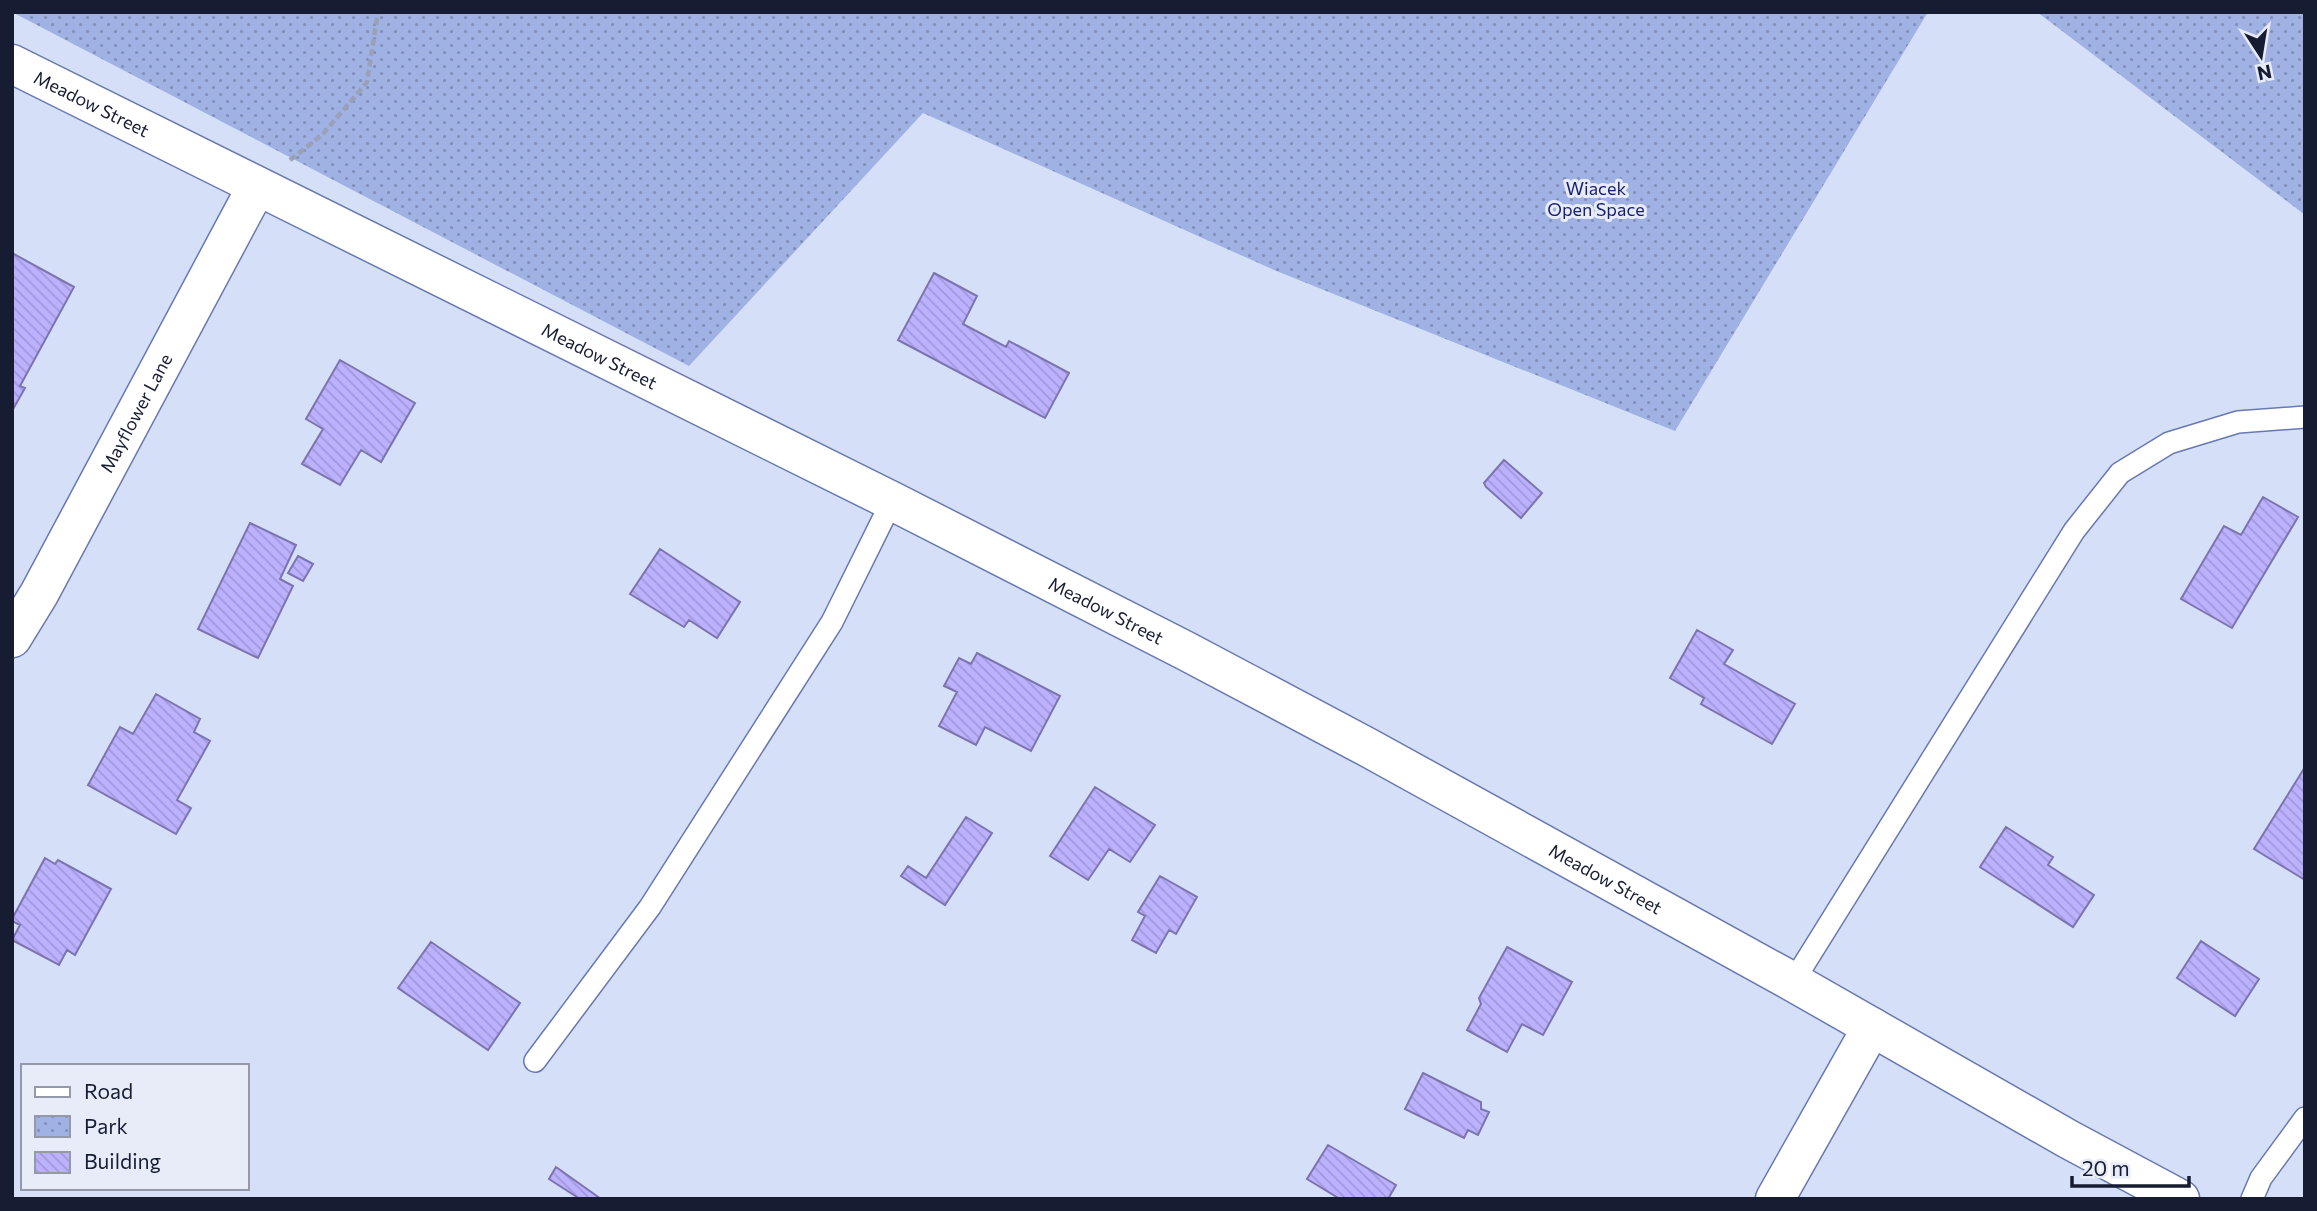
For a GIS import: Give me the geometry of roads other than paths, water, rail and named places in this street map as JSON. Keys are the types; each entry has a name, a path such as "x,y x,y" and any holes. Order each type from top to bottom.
{"street":[{"name":"Meadow Street","path":"12,64 892,501 1186,651 1367,747 2180,1199"},
{"name":"Mayflower Lane","path":"12,638 46,582 257,186"},
{"path":"1774,1199 1872,1027"}],"lane":[{"path":"1793,982 2074,531 2120,473 2169,443 2238,422 2305,417"},
{"path":"535,1060 650,907 825,634 892,501"},
{"path":"2252,1199 2261,1178 2305,1118"}],"park label":[{"name":"Wiacek Open Space","path":"1596,198"}]}
